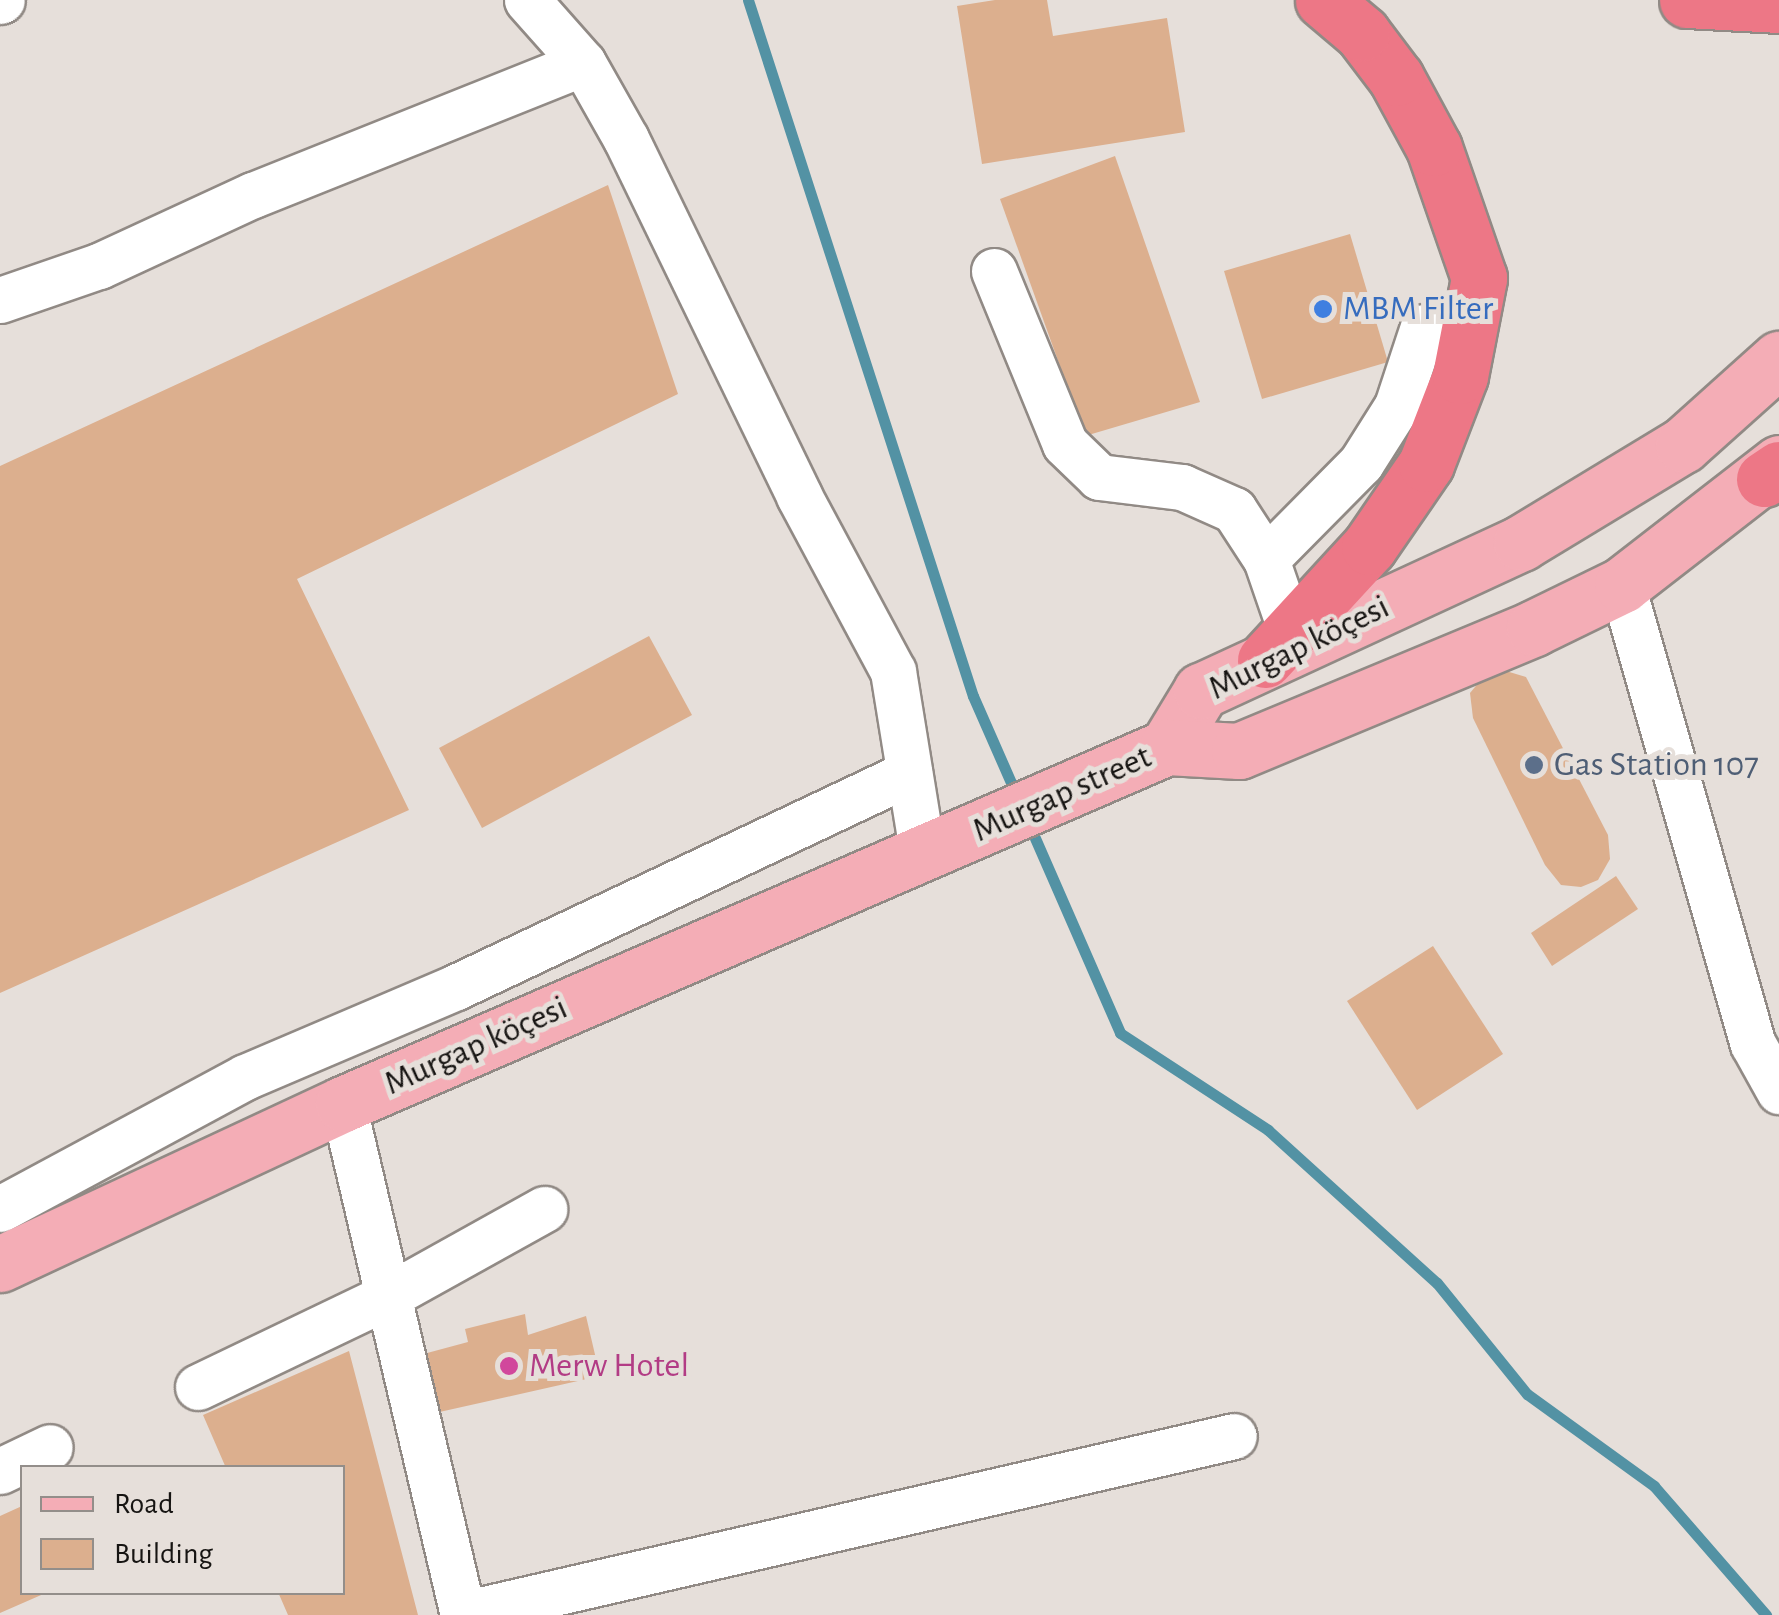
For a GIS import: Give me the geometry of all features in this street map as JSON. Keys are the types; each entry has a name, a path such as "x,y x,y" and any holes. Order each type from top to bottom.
{"highway":[{"path":"1284,646 1369,548 1426,464 1460,376 1478,278 1434,148 1396,78 1362,33 1323,0"},
{"path":"1687,0 1779,6"}],"main road":[{"name":"Murgap köçesi","path":"1774,470 1622,585 1534,628 1239,750 1166,747 1201,691 1284,646 1520,543 1683,445 1779,359"},
{"name":"Murgap street","path":"940,845 1166,747"},
{"name":"Murgap köçesi","path":"0,1264 343,1104 940,845"}],"street":[{"path":"527,0 582,63 626,139 799,496 893,671 910,773 940,845"},
{"path":"0,300 99,266 253,194 582,63"},
{"path":"994,271 1066,444 1099,477 1182,486 1234,510 1266,559 1284,646"},
{"path":"1266,559 1361,463 1397,406 1423,327"},
{"path":"1622,585 1753,1044 1779,1092"},
{"path":"0,1209 245,1076 456,988 910,773"},
{"path":"343,1104 463,1614 1234,1436"},
{"path":"198,1388 388,1296 544,1210"},
{"path":"0,1471 50,1447"}],"building":[{"path":"995,0 1047,0 1053,36 1167,18 1185,132 982,164 957,6"},
{"path":"1115,156 1200,402 1085,436 1000,199"},
{"path":"608,185 678,394 297,579 409,810 0,993 0,466"},
{"path":"1350,234 1388,362 1262,399 1224,271"},
{"path":"649,636 692,715 482,828 439,748"},
{"name":"Gas Station 107","path":"1506,671 1526,677 1608,835 1610,859 1598,880 1581,887 1561,885 1545,865 1473,718 1470,693 1485,675"},
{"path":"1616,876 1638,909 1552,966 1531,933"},
{"path":"1433,946 1503,1054 1417,1110 1347,1001"},
{"name":"Merw Hotel","path":"525,1314 528,1335 586,1316 600,1376 435,1413 416,1356 468,1342 465,1329"},
{"path":"349,1351 418,1615 288,1615 279,1595 345,1595 345,1465 225,1465 203,1415"},
{"path":"20,1507 20,1595 41,1595 0,1613 0,1516"}],"waterway":[{"path":"748,0 973,696 1017,796"},
{"path":"1028,822 1120,1033 1268,1130 1437,1283 1527,1394 1654,1486 1766,1615"}],"place":[{"name":"MBM Filter","path":"1323,309"},
{"name":"Gas Station 107","path":"1534,765"},
{"name":"Merw Hotel","path":"509,1366"}]}
